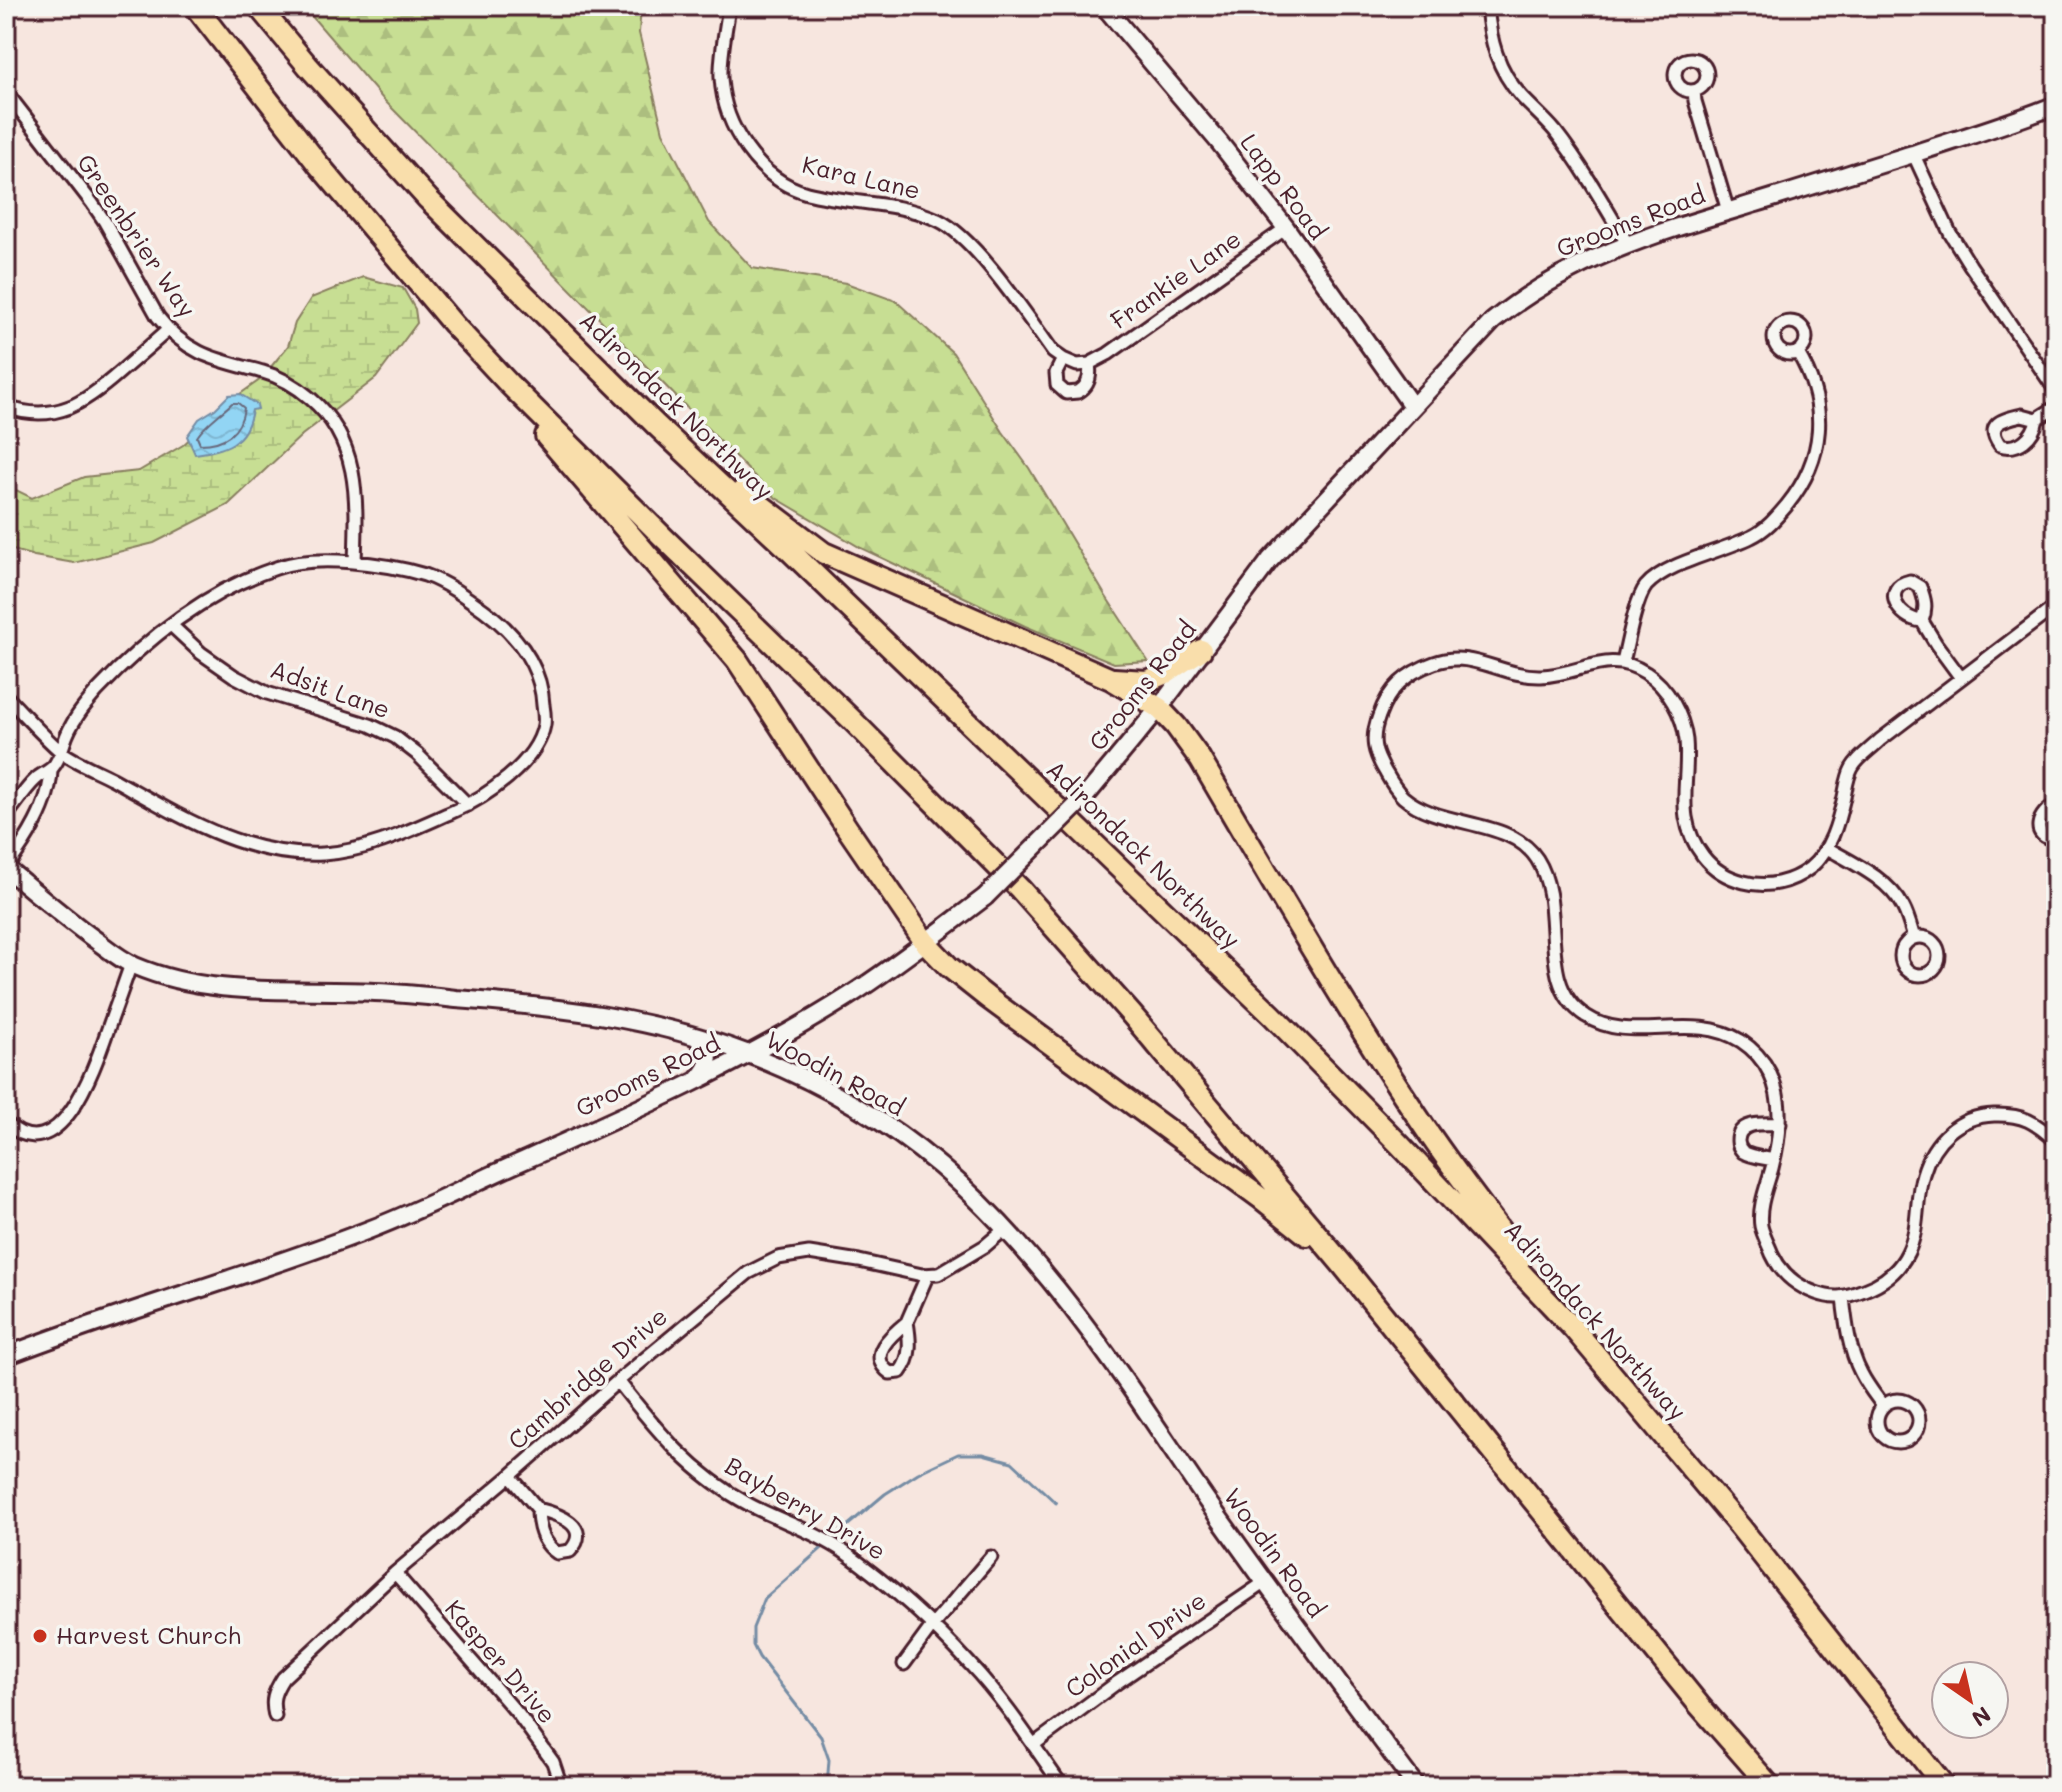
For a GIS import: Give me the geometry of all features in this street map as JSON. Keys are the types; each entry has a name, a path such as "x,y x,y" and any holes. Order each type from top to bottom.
{"highway":[{"path":"195,6 318,164 478,352 1020,889 1132,1015 1341,1263 1699,1705 1770,1786"},
{"name":"Adirondack Northway","path":"258,6 428,199 656,425 1273,1016 1400,1145 1574,1329 1741,1528 1944,1786"},
{"path":"478,352 737,660 925,942 949,967 988,998 1262,1199 1341,1263"},
{"path":"656,425 824,553 1111,679 1159,708 1200,759 1327,975 1407,1101 1574,1329"},
{"path":"1111,679 1147,681 1166,673 1201,650"}],"street":[{"name":"Kara Lane","path":"729,6 721,64 723,97 733,127 762,166 805,193 904,208 940,221 977,252 1053,352 1063,359"},
{"name":"Lapp Road","path":"1104,6 1219,142 1286,228 1412,406"},
{"path":"1487,6 1490,36 1509,81 1553,129 1577,162 1628,245"},
{"path":"1694,91 1728,211"},
{"name":"Greenbrier Way","path":"6,92 98,212 168,330 203,355 286,381 303,392 339,430 354,478 355,562"},
{"name":"Grooms Road","path":"6,1356 374,1228 599,1128 798,1027 849,995 985,897 1085,797 1159,708 1270,560 1493,321 1518,301 1565,272 1688,222 2013,123 2056,105"},
{"path":"1913,153 1950,233 2056,391"},
{"name":"Frankie Lane","path":"1089,364 1108,354 1286,228"},
{"path":"6,407 35,413 51,412 80,403 168,330"},
{"path":"1623,662 1634,616 1648,584 1685,563 1752,537 1776,519 1807,477 1818,443 1818,405 1810,372 1798,353"},
{"path":"1063,359 1077,365 1089,364 1089,379 1083,389 1072,394 1061,390 1055,379 1063,359"},
{"path":"2037,419 2056,407"},
{"path":"6,696 62,752 191,822 239,843 293,853 326,854 354,850 392,838 468,805 518,769 539,739 544,724 543,697 537,672 527,653 500,622 468,598 427,576 368,563 324,561 279,566 217,595 171,625 131,658 88,702 79,713 62,752 51,770 51,784 32,827 6,868"},
{"path":"2056,606 1880,740 1855,763 1850,772 1838,825 1827,848 1810,868 1777,884 1754,884 1733,879 1708,862 1691,838 1684,815 1686,736 1677,709 1647,673 1623,662 1601,662 1546,676 1511,672 1468,659 1446,658 1401,679 1390,693 1376,726 1374,749 1393,786 1406,800 1433,814 1496,831 1517,840 1534,854 1546,876 1553,911 1558,978 1563,991 1578,1011 1591,1020 1616,1028 1706,1029 1732,1036 1752,1051 1766,1068 1780,1106 1780,1135 1763,1201 1761,1226 1774,1260 1790,1280 1812,1292 1843,1298 1875,1286 1893,1274 1909,1251 1922,1176 1934,1147 1953,1127 1980,1115 2010,1114 2031,1120 2056,1141"},
{"path":"1922,621 1961,678"},
{"name":"Adsit Lane","path":"171,625 201,653 234,676 267,693 370,725 395,737 417,754 468,805"},
{"path":"6,816 39,776 51,770"},
{"path":"2056,805 2040,819 2039,827 2049,839 2056,839"},
{"path":"1827,848 1884,884 1905,909 1914,938"},
{"name":"Woodin Road","path":"6,868 80,929 131,964 191,983 230,989 377,992 530,1004 639,1022 748,1054 795,1074 850,1104 915,1146 976,1199 1070,1306 1265,1582 1416,1786"},
{"path":"6,1123 26,1134 42,1135 69,1114 97,1061 131,964"},
{"path":"795,1074 783,1062 782,1050 798,1027"},
{"path":"697,1038 706,1047 709,1058 707,1070 698,1079"},
{"path":"1774,1160 1745,1153 1740,1149 1738,1139 1747,1126 1780,1124"},
{"path":"907,1322 927,1276 951,1267 1005,1229"},
{"name":"Cambridge Drive","path":"275,1716 272,1704 274,1693 283,1678 395,1573 748,1273 778,1258 809,1253 927,1276"},
{"path":"1843,1298 1853,1355 1883,1406"},
{"name":"Bayberry Drive","path":"618,1381 658,1433 704,1475 750,1505 839,1548 882,1580 971,1665 1015,1719 1062,1786"},
{"path":"510,1476 538,1509"},
{"path":"904,1664 991,1557"},
{"name":"Kasper Drive","path":"395,1573 518,1714 553,1762 561,1786"},
{"name":"Colonial Drive","path":"1033,1745 1118,1682 1265,1582"}],"green space":[{"path":"303,6 641,6 639,33 663,132 709,222 752,268 846,283 896,301 953,353 1029,468 1148,661 1114,663 1025,626 861,548 776,498 383,99"},
{"path":"363,277 403,288 415,309 417,323 376,378 302,435 228,505 154,543 74,563 6,548 6,485 32,498 84,477 139,471 183,445 233,399 261,379 288,346 295,323 311,298"}],"water":[{"path":"240,394 257,405 258,409 252,410 240,438 225,447 195,454 187,436 199,419 229,395"}],"waterway":[{"path":"834,1537 885,1494 918,1473 958,1454 983,1454 1012,1462 1056,1503"},
{"path":"822,1548 765,1598 753,1628 753,1645 821,1737 829,1760 827,1786"}],"place":[{"name":"Harvest Church","path":"40,1636"}]}
